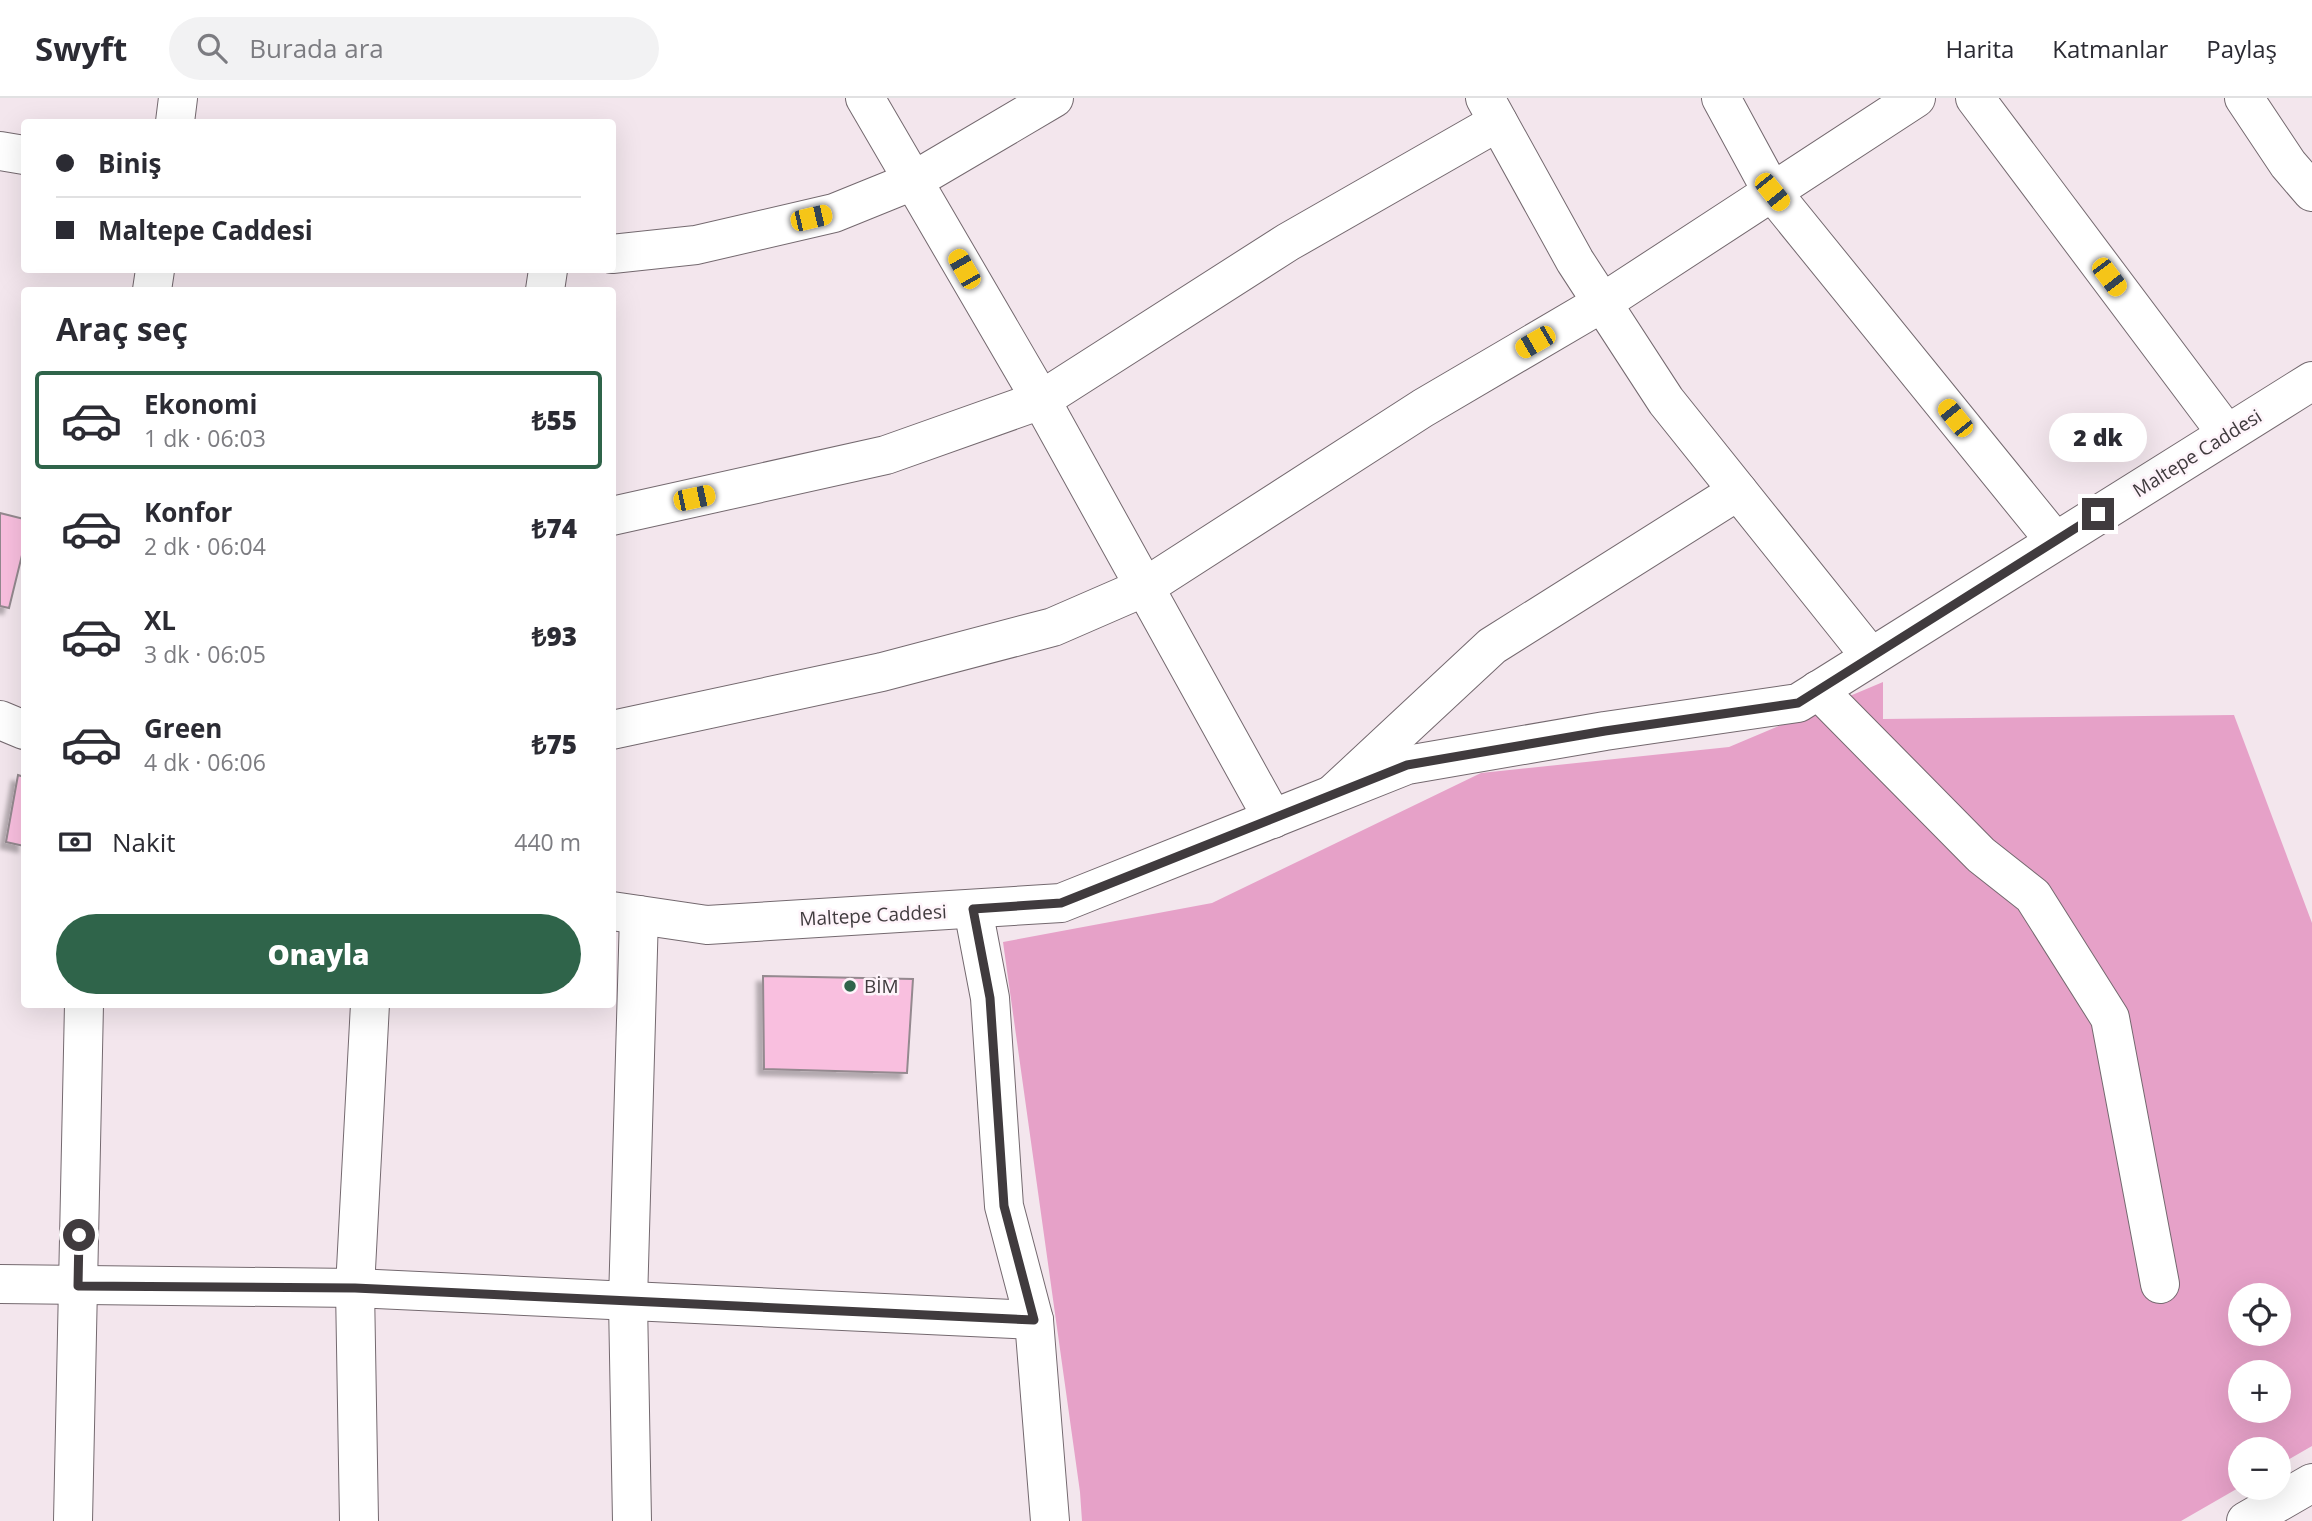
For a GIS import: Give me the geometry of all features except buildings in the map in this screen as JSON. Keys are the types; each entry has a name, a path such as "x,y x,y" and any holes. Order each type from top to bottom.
{"street":[{"path":"175,119 178,98"},
{"path":"865,98 1041,400 1273,818"},
{"path":"616,254 696,245 834,213 913,181 1054,98"},
{"path":"1721,98 1772,192 2055,541"},
{"path":"616,729 882,672 1000,641 1053,626 1145,587 1423,408 1602,303 1916,98"},
{"path":"1975,98 2227,434"},
{"path":"2244,98 2288,164 2312,192"},
{"path":"616,515 886,455 1041,400 1491,110 1575,261 1666,401 1871,657"},
{"path":"0,151 21,154"},
{"name":"Maltepe Caddesi","path":"626,913 707,925 1061,903 1407,765 1605,731 1798,703 2312,380"},
{"path":"1331,795 1492,646 1738,492"},
{"path":"1818,690 1981,855 2033,896 2110,1018 2160,1284"},
{"path":"0,720 21,729"},
{"path":"973,909 990,998 1004,1206 1034,1320 1050,1521"},
{"path":"626,913 632,1521"},
{"path":"74,1521 85,1008"},
{"path":"359,1521 355,1288 370,1008"},
{"path":"0,1284 355,1288 1034,1320"},
{"path":"2246,1521 2312,1483"}],"shaded area":[{"path":"1883,682 1883,719 2234,715 2312,923 2312,1446 2291,1458 2291,1437 2228,1437 2228,1494 2181,1521 1082,1521 1003,942 1212,903 1481,773 1729,747"}],"place":[{"name":"BİM","path":"850,986"}],"route":[{"path":"79,1235 78,1286 355,1288 1034,1320 1004,1206 990,998 973,909 1061,903 1407,765 1605,731 1798,703 2098,514"}]}
